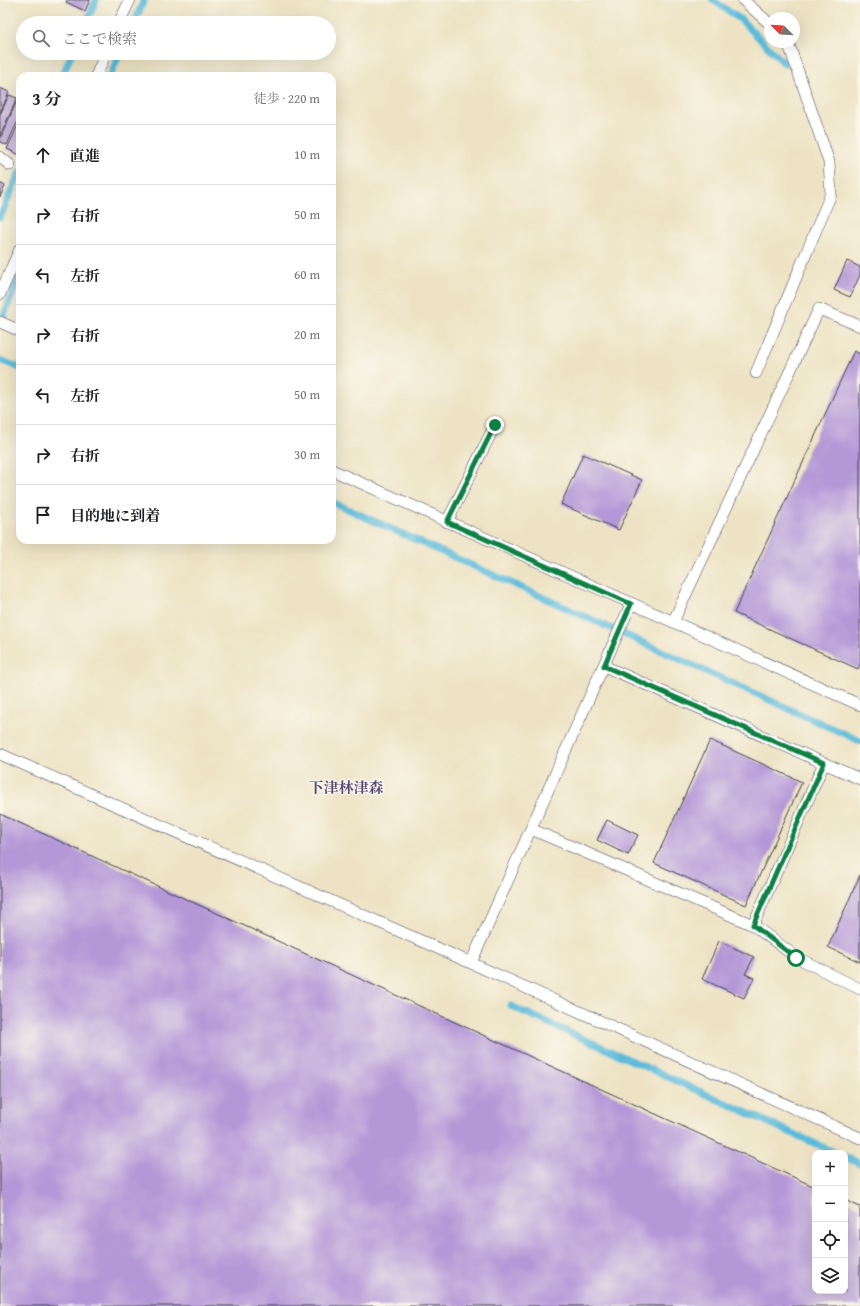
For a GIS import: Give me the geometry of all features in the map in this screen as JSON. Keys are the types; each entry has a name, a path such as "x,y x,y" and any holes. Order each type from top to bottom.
{"lane":[{"path":"123,16 130,0"},
{"path":"743,0 764,19"},
{"path":"756,373 831,194 829,162 790,48"},
{"path":"98,72 103,60"},
{"path":"0,156 10,165"},
{"path":"0,294 16,258"},
{"path":"673,622 819,309 860,326"},
{"path":"0,322 16,329"},
{"path":"447,522 495,425"},
{"path":"336,472 860,705"},
{"path":"471,963 631,604"},
{"path":"604,666 860,779"},
{"path":"0,754 860,1138"},
{"path":"753,925 824,763"},
{"path":"531,829 753,925 796,958 860,989"}],"building":[{"path":"67,0 90,0 85,11 66,2"},
{"path":"0,88 9,92 0,113"},
{"path":"9,95 16,98 0,136 0,115"},
{"path":"16,103 16,125 7,145 0,142"},
{"path":"16,130 16,153 7,149"},
{"path":"0,183 5,186 0,197"},
{"path":"847,261 860,267 860,275 850,297 834,290"},
{"path":"854,351 860,354 860,664 858,669 734,613"},
{"path":"583,454 642,480 619,530 561,504"},
{"path":"710,740 802,782 746,905 654,863"},
{"path":"0,814 812,1186 812,1294 848,1294 848,1201 860,1207 860,1306 0,1306"},
{"path":"607,820 638,835 628,855 597,840"},
{"path":"860,875 860,962 828,947"},
{"path":"719,941 754,957 745,974 754,978 744,998 702,979"}],"waterway":[{"path":"89,16 96,0"},
{"path":"137,16 144,0"},
{"path":"713,0 740,19 785,64"},
{"path":"64,72 69,60"},
{"path":"112,72 117,60"},
{"path":"0,217 16,180"},
{"path":"0,325 16,285"},
{"path":"0,360 16,366"},
{"path":"336,504 860,741"},
{"path":"511,1006 829,1150"},
{"path":"848,1158 860,1164"}],"district":[{"name":"下津林津森","path":"346,788"}],"route":[{"path":"495,425 447,522 631,604 604,666 824,763 753,925 796,958"}]}
